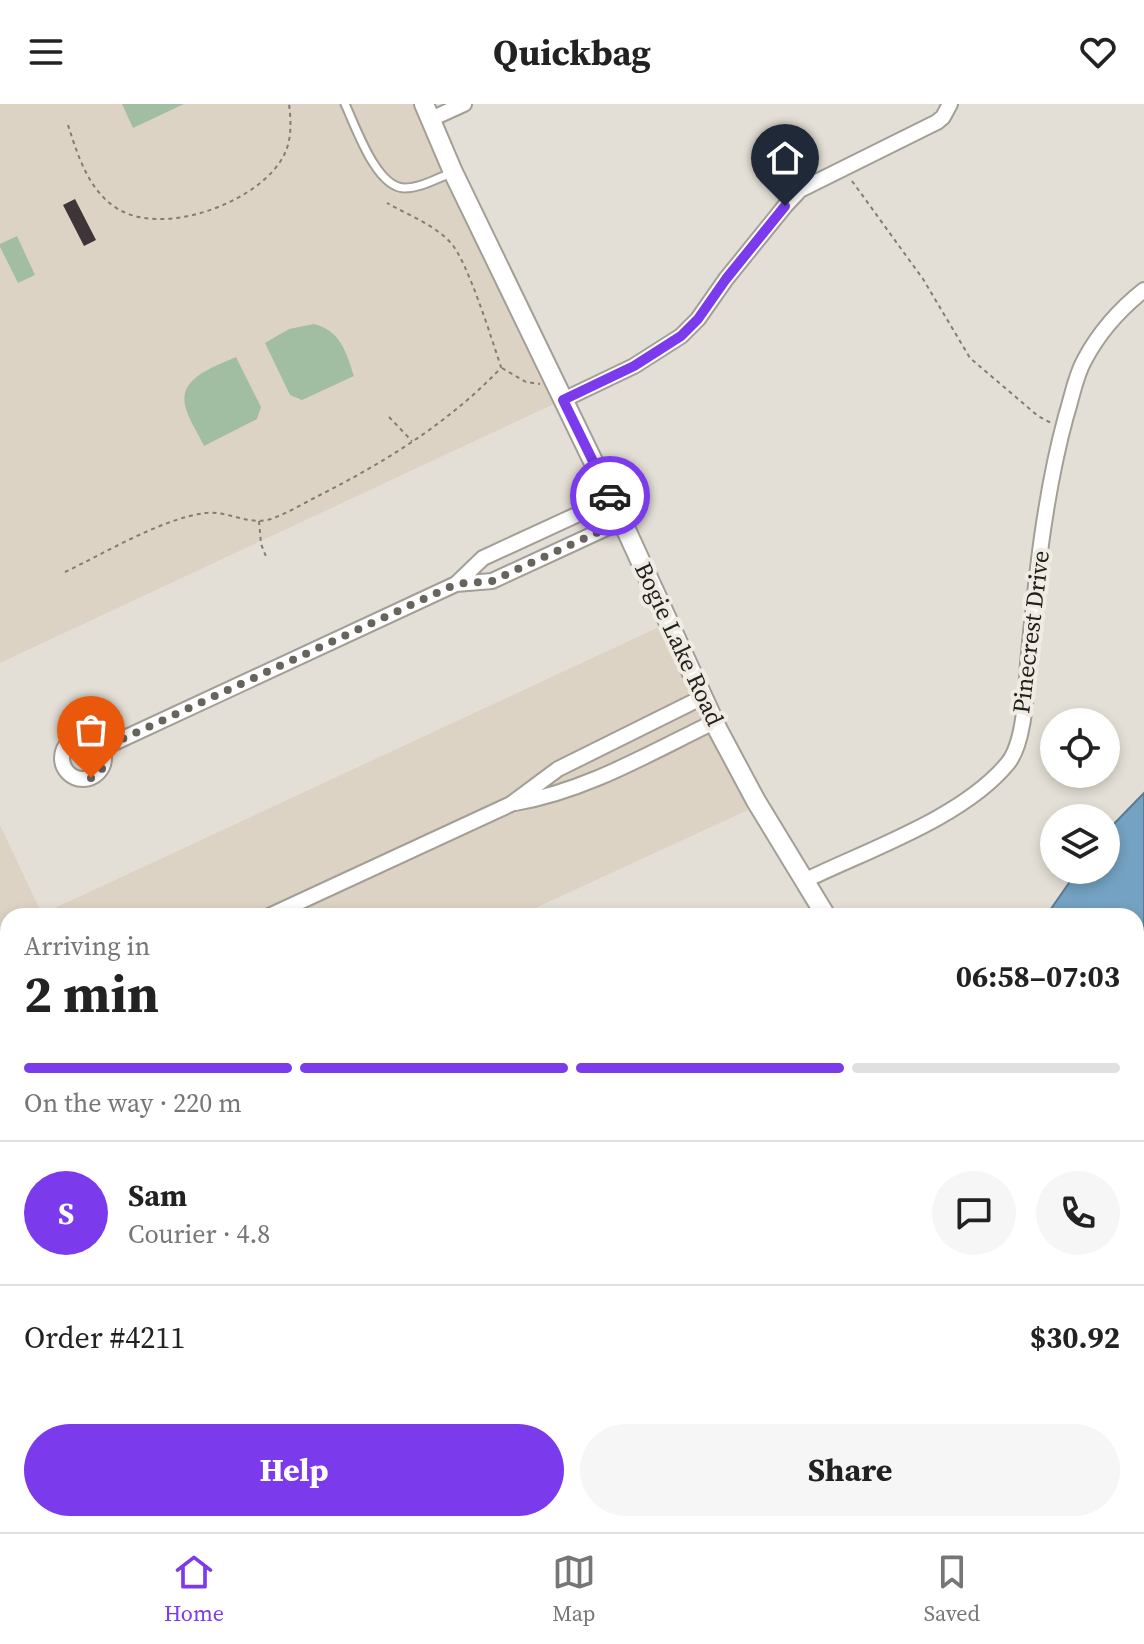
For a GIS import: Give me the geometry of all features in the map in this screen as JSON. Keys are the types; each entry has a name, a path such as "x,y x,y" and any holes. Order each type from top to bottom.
{"main road":[{"name":"Bogie Lake Road","path":"428,112 453,172 622,521 714,722 756,801 821,908"}],"street":[{"path":"428,112 464,104"},
{"path":"560,393 634,366 681,336 698,319 726,279 800,190 937,122 950,104"},
{"name":"Pinecrest Drive","path":"804,881 955,807 978,792 1011,760 1018,741 1025,698 1035,586 1054,462 1063,426 1083,361 1113,318 1144,290"},
{"path":"103,748 456,584 483,558 611,499"},
{"path":"456,584 492,581 622,521"},
{"path":"511,804 558,769 703,697"},
{"path":"286,908 511,804 565,791 714,722"},
{"path":"617,741 628,763"}],"lane":[{"path":"345,104 375,166 391,185 417,187 453,172"}],"path":[{"path":"68,125 85,171 113,206 132,215 176,220 217,207 271,174 287,147 291,123 289,104"},
{"path":"845,167 923,279 970,358 1045,421 1063,426"},
{"path":"387,203 435,229 452,244 462,260 501,367 526,382 560,393"},
{"path":"65,572 148,532 195,515 218,513 246,520 267,520 286,512 380,464 413,442 485,385 501,367"},
{"path":"389,417 413,442"},
{"path":"258,520 261,544 267,559"}],"shaded area":[{"path":"0,104 413,104 556,403 0,663"},
{"path":"661,626 748,810 535,908 55,908"},
{"path":"0,825 39,908 0,908"}],"green space":[{"path":"122,104 184,104 133,128"},
{"path":"17,236 35,275 18,283 0,247 0,244"},
{"path":"314,324 336,337 354,376 302,400 290,395 265,343 289,329"},
{"path":"236,357 261,407 257,419 204,446 186,410 185,395 193,380 201,374"}],"water":[{"path":"1144,793 1144,908 1052,908 1068,884 1120,884 1120,818"}],"building":[{"path":"75,199 96,240 84,246 63,205"}],"way so far":[{"path":"91,778 102,769 103,748 456,584 492,581 622,521 610,496"}],"route":[{"path":"610,496 563,400 634,366 681,336 698,319 785,206"}]}
